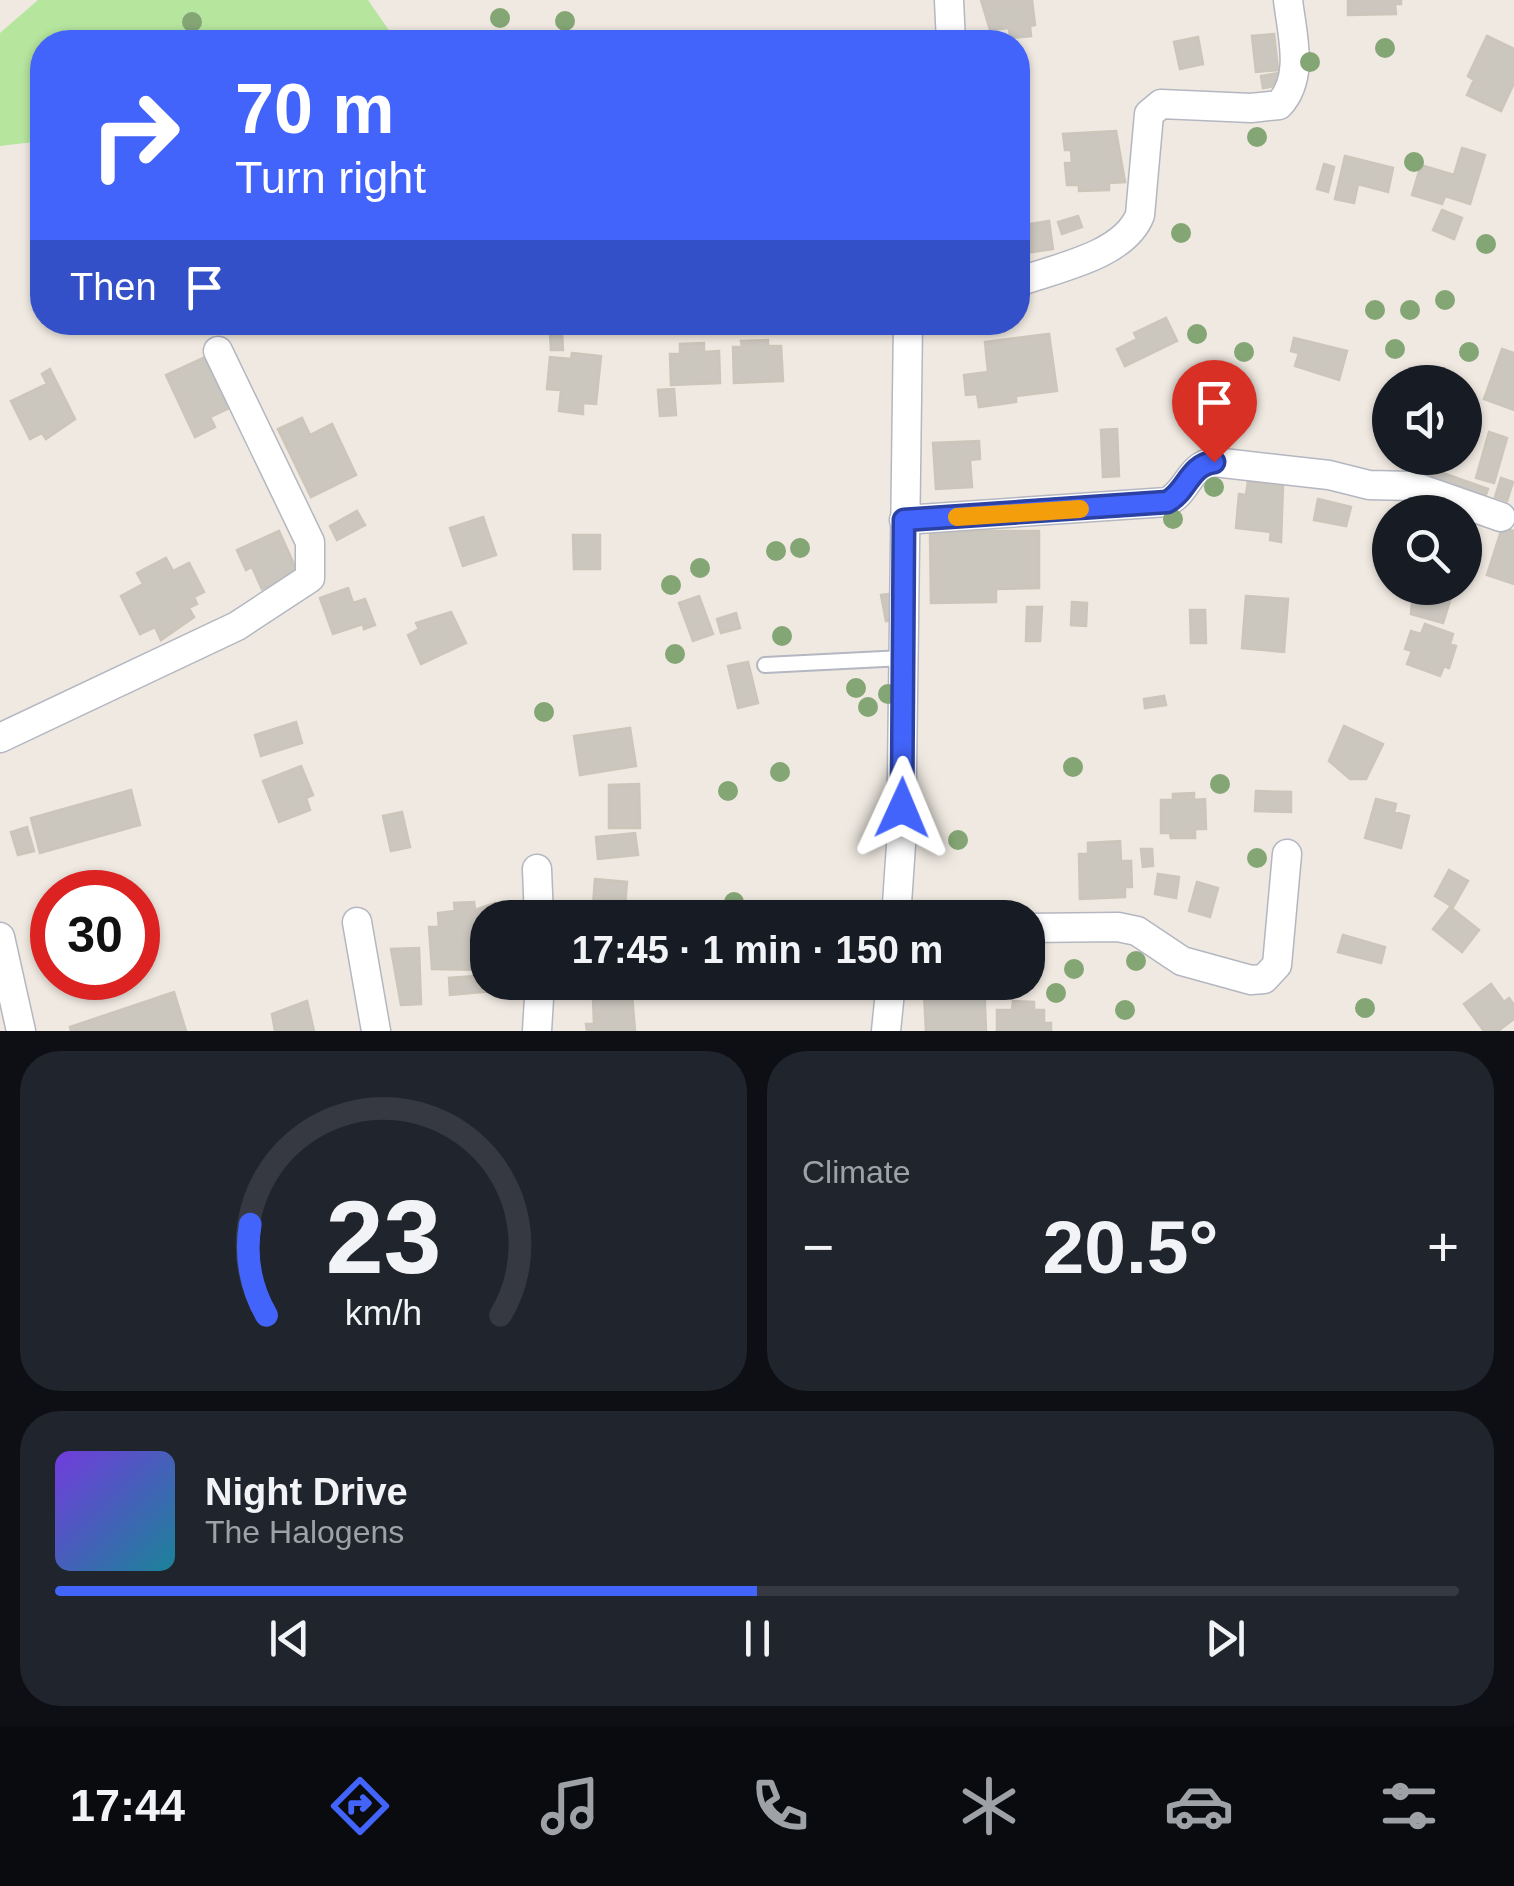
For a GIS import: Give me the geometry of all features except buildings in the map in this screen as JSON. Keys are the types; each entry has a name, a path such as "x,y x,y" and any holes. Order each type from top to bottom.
{"street":[{"path":"949,0 950,30"},
{"path":"1030,277 1115,244 1135,229 1140,215 1149,114 1154,108 1162,104 1279,105 1291,92 1295,68 1288,0"},
{"path":"896,900 908,335"},
{"path":"0,738 237,626 310,578 310,542 218,351"},
{"path":"904,520 1167,502 1176,498 1198,466 1214,462 1329,475 1368,484 1412,486 1501,516"},
{"path":"1045,928 1118,927 1137,932 1182,961 1251,980 1264,979 1277,965 1286,854"},
{"path":"536,869 537,900"},
{"path":"356,922 376,1031"},
{"path":"0,937 21,1031"},
{"path":"537,1031 539,1000"},
{"path":"886,1031 889,1000"}],"lane":[{"path":"765,665 902,658"}],"green space":[{"path":"38,0 368,0 389,30 30,30 30,142 0,146 0,33"}],"slow traffic":[{"path":"957,517 1080,509"}],"route":[{"path":"902,808 904,520 1167,502 1176,498 1198,466 1214,462"}]}
